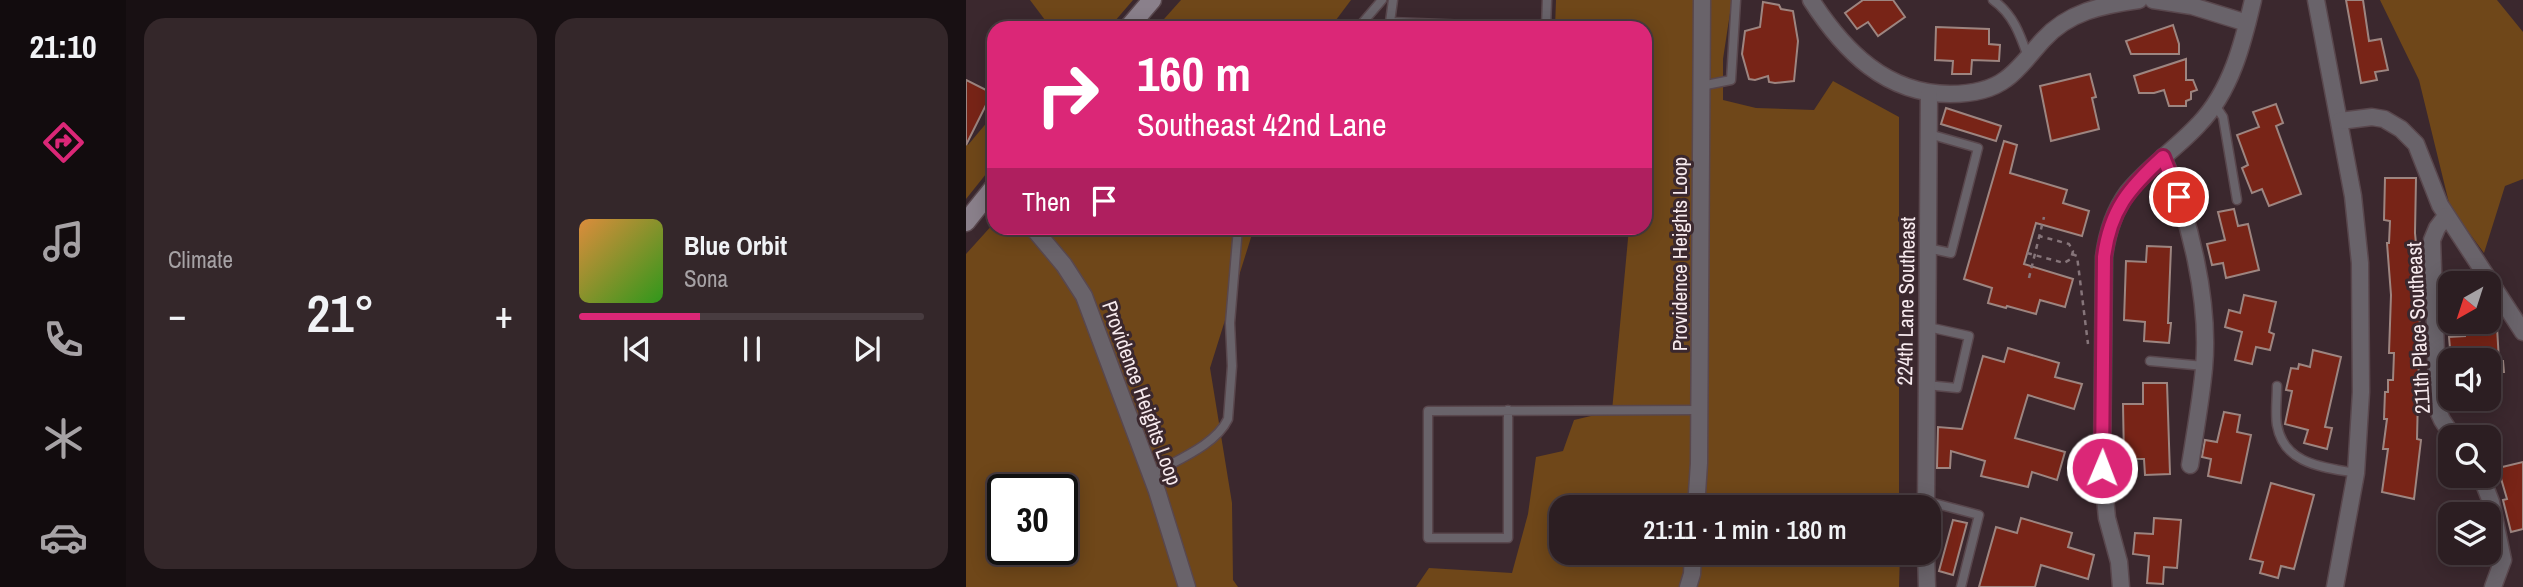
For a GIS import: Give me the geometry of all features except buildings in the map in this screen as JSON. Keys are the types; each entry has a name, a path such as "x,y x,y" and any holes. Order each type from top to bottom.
{"main road":[{"path":"1134,21 1152,0"},
{"path":"966,222 987,196"}],"street":[{"name":"Providence Heights Loop","path":"1696,495 1702,0"},
{"path":"1811,0 1830,27 1867,66 1884,77 1929,94 1968,94 1983,91 2006,79 2056,27 2090,5 2139,0"},
{"path":"2153,0 2192,3 2247,23"},
{"path":"2121,587 2119,562 2107,518 2104,492 2106,237 2121,201 2136,182 2187,136 2215,105 2227,85 2253,0"},
{"path":"2316,0 2353,196 2360,263 2361,392 2356,473 2335,587"},
{"name":"224th Lane Southeast","path":"1926,495 1929,94"},
{"path":"2340,121 2372,117 2384,120 2401,129 2416,144 2446,216 2523,332"},
{"path":"2163,157 2174,183 2193,251 2204,327 2204,366 2190,465"},
{"name":"211th Place Southeast","path":"2445,425 2438,411 2432,260 2434,233 2446,216"},
{"name":"Providence Heights Loop","path":"1038,235 1065,265 1084,296 1151,475 1187,587"},
{"path":"2486,488 2491,502 2502,560 2493,587"},
{"path":"1688,587 1692,565"},
{"path":"1926,565 1927,587"}],"lane":[{"path":"1364,21 1382,0"},
{"path":"1390,21 1392,0"},
{"path":"1546,21 1547,0"},
{"path":"1701,86 1731,80 1735,0"},
{"path":"1993,0 2015,23 2028,57"},
{"path":"2215,105 2223,117 2237,200"},
{"path":"1927,248 1951,253 1978,148 1929,134"},
{"path":"1151,475 1209,441 1225,426 1228,419 1232,366 1230,323 1237,235"},
{"path":"1926,384 1957,388 1969,336 1927,327"},
{"path":"2150,362 2204,366"},
{"path":"2277,386 2277,424 2281,439 2291,452 2313,466 2356,473"},
{"path":"1508,410 1508,538 1428,538 1428,411 1508,410 1699,410"},
{"path":"1941,507 1979,515 1961,587"}],"path":[{"path":"2029,278 2044,217"},
{"path":"2027,253 2064,263 2071,259 2073,251 2069,244 2039,236"},
{"path":"2072,254 2077,256 2087,342 2091,346 2104,347"}],"shaded area":[{"path":"1030,0 1133,0 1115,21 1046,21"},
{"path":"1181,0 1351,0 1335,21 1162,21"},
{"path":"1556,0 1732,0 1723,59 1723,100 1756,108 1814,110 1833,81 1899,117 1899,495 1549,495 1549,565 1900,565 1899,587 1416,587 1429,568 1512,573 1528,514 1536,457 1563,451 1574,420 1612,411 1628,235 1652,235 1652,21 1555,21"},
{"path":"2380,0 2497,0 2523,32 2523,179 2505,186 2484,253 2450,207 2419,80"},
{"path":"987,122 987,173 966,199 966,144 968,145"},
{"path":"987,231 987,235 1252,235 1210,368 1232,503 1233,580 1238,587 966,587 966,254"}],"route":[{"path":"2102,468 2106,237 2121,201 2136,182 2163,157 2179,197"}]}
